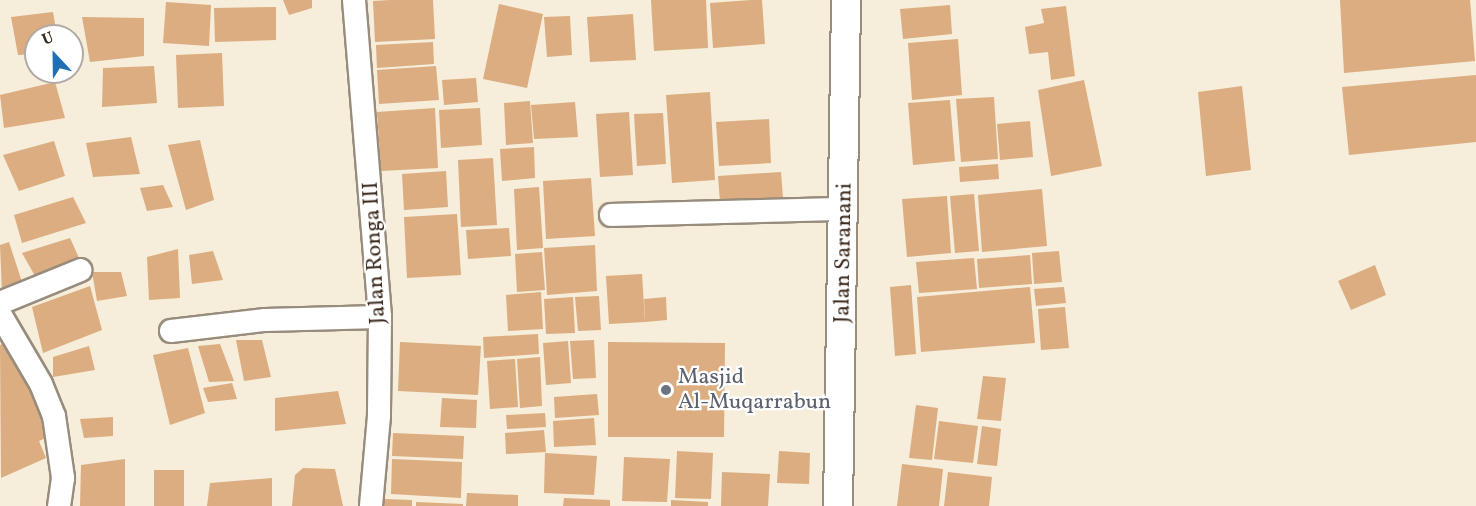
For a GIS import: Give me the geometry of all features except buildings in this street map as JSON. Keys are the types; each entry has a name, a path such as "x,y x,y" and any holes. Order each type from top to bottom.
{"street":[{"name":"Jalan Ronga III","path":"354,0 380,317 379,416 371,506"},
{"name":"Jalan Saranani","path":"838,506 845,209 846,0"},
{"path":"611,215 845,209"},
{"path":"0,303 81,270"},
{"path":"0,314 41,384 54,416 63,478 59,506"},
{"path":"171,331 265,320 380,317"}],"place":[{"name":"Masjid Al-Muqarrabun","path":"666,390"}]}
